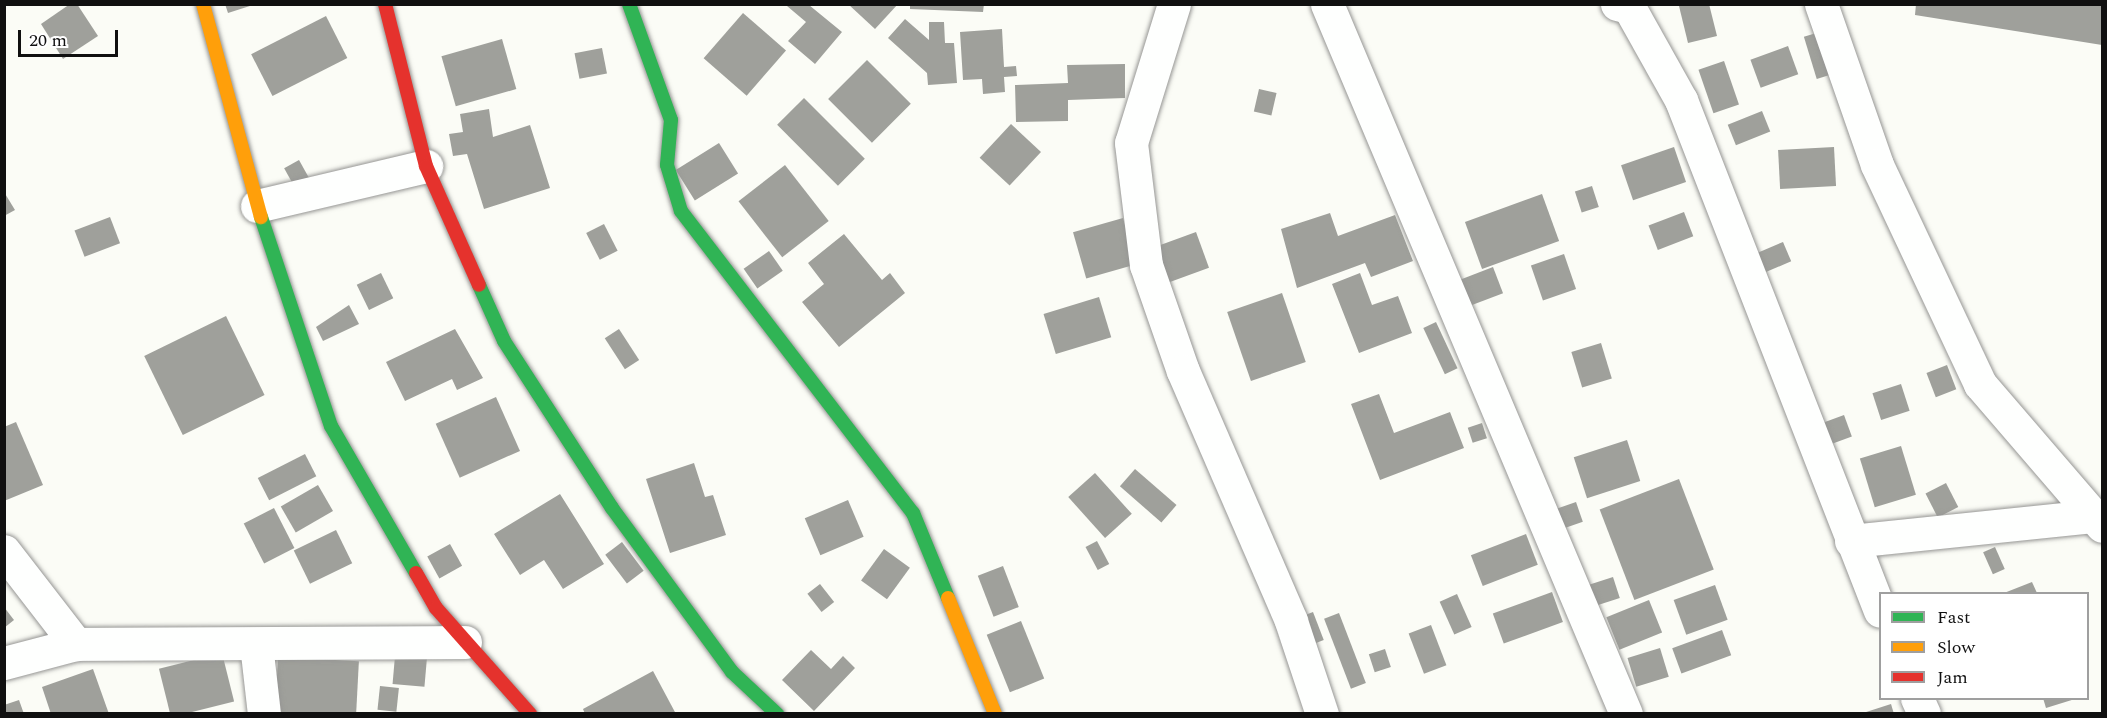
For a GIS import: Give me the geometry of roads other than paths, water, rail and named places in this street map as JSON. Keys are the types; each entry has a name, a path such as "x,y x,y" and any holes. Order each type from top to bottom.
{"street":[{"path":"203,4 256,206 331,426 436,608 530,714"},
{"path":"385,4 426,166 510,351 612,508 732,672 777,714"},
{"path":"629,4 670,120 667,165 681,211 913,513 995,714"},
{"path":"1174,4 1131,143 1146,266 1183,371 1291,621 1322,714"},
{"path":"1327,4 1626,714"},
{"path":"1617,4 1629,7 1681,100 1851,541 1879,606"},
{"path":"1821,4 1876,165 1980,384 2098,521"},
{"path":"256,206 426,166"},
{"path":"1851,541 2098,521"},
{"path":"4,550 76,644"},
{"path":"4,663 76,644 465,642"},
{"path":"256,644 264,714"},
{"path":"1917,700 1924,714"}]}
